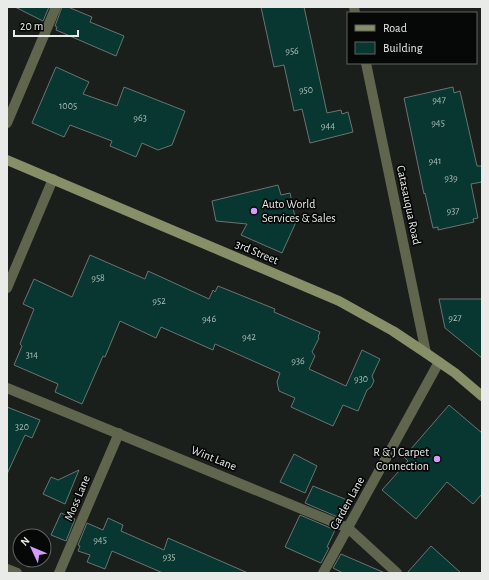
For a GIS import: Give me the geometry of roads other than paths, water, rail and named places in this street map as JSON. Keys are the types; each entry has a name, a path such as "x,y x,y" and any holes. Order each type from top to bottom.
{"main road":[{"name":"3rd Street","path":"7,160 339,301 393,330 439,362 482,396"}],"street":[{"path":"7,123 56,7"},
{"name":"Catasauqua Road","path":"366,64 426,353"},
{"path":"7,288 53,179"},
{"name":"Garden Lane","path":"323,573 439,362"},
{"name":"Wint Lane","path":"7,388 348,528 397,573"},
{"name":"Moss Lane","path":"59,573 119,433"},
{"path":"7,569 17,573"}],"place":[{"name":"Auto World Services & Sales","path":"254,211"},
{"name":"R & J Carpet Connection","path":"437,459"}]}
